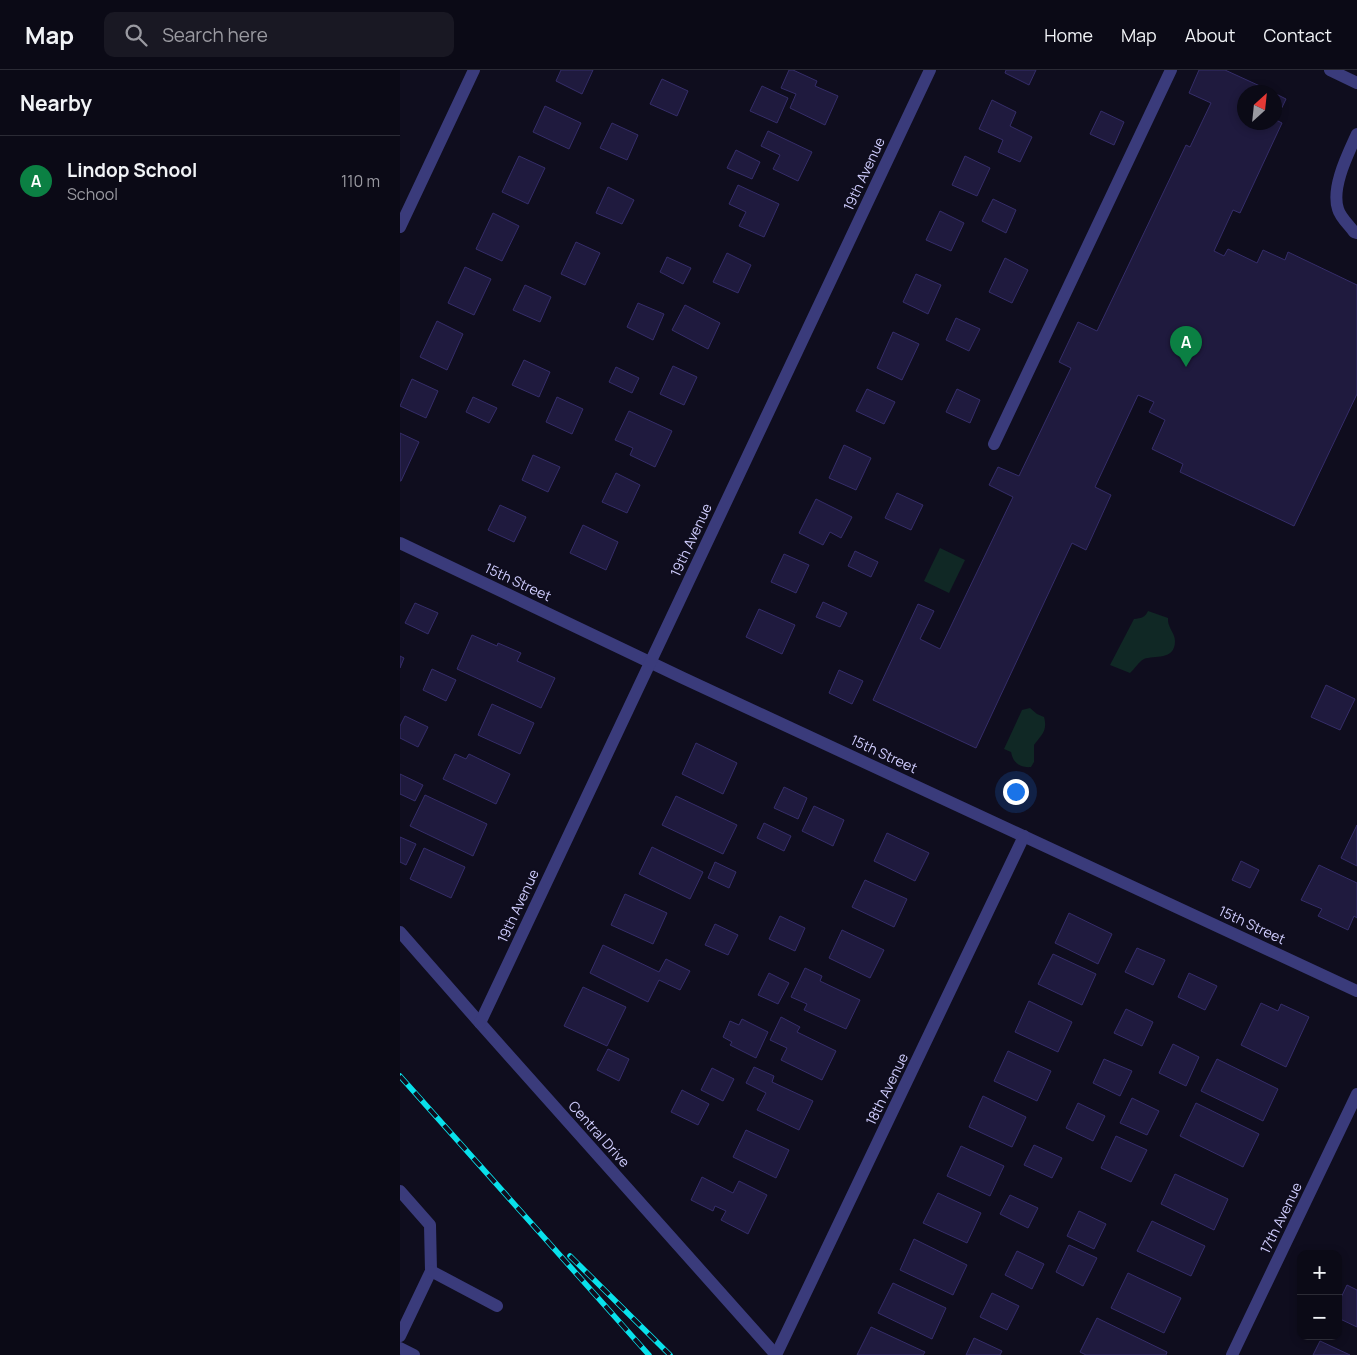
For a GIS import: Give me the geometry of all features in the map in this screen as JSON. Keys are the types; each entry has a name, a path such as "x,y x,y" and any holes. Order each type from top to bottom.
{"street":[{"path":"400,227 474,70"},
{"name":"19th Avenue","path":"480,1023 930,70"},
{"path":"994,444 1171,70"},
{"path":"1330,70 1357,83"},
{"path":"1357,134 1352,159 1336,188 1338,210 1354,232 1357,233"},
{"name":"15th Street","path":"400,543 650,662 1357,991"},
{"name":"18th Avenue","path":"776,1355 1024,836"},
{"name":"Central Drive","path":"400,932 776,1355"},
{"name":"17th Avenue","path":"1232,1355 1357,1094"},
{"path":"400,1191 430,1225 431,1271 400,1336"},
{"path":"431,1271 497,1306"},
{"path":"400,1348 414,1355"}],"green space":[{"path":"940,548 965,560 949,593 924,581"},
{"path":"1148,611 1168,618 1175,641 1172,652 1163,656 1144,659 1130,673 1110,665 1134,619 1141,618"},
{"path":"1030,708 1044,717 1045,726 1034,745 1034,762 1031,767 1027,767 1020,766 1013,759 1011,752 1004,749 1022,710"}],"building":[{"path":"561,70 593,70 582,94 556,81"},
{"path":"789,70 817,81 815,86 838,96 825,125 790,108 796,94 781,88"},
{"path":"1006,70 1036,70 1029,85 1005,73"},
{"path":"1199,70 1225,70 1258,85 1237,85 1237,130 1279,130 1240,213 1233,210 1214,251 1224,256 1228,249 1257,263 1263,250 1285,260 1288,252 1357,285 1357,394 1294,526 1180,472 1183,464 1152,449 1165,420 1149,412 1154,402 1138,395 1095,487 1111,495 1086,550 1072,543 976,748 873,700 918,604 934,611 920,639 940,649 1013,497 989,485 998,467 1019,476 1071,368 1059,362 1078,322 1097,331 1186,145 1190,147 1211,103 1189,93"},
{"path":"662,79 688,91 677,116 650,104"},
{"path":"762,86 788,98 777,123 750,111"},
{"path":"1282,97 1286,99 1282,107"},
{"path":"992,100 1016,112 1010,126 1032,137 1020,162 998,152 1003,140 979,129"},
{"path":"545,106 581,123 569,149 533,132"},
{"path":"1101,111 1124,122 1114,145 1090,134"},
{"path":"612,123 638,135 627,160 600,148"},
{"path":"768,131 812,152 798,181 773,169 780,155 761,146"},
{"path":"736,150 760,162 752,179 727,168"},
{"path":"519,156 545,168 528,204 502,192"},
{"path":"965,156 990,168 977,196 952,185"},
{"path":"738,185 779,204 764,237 739,226 746,212 729,204"},
{"path":"608,187 634,200 622,224 596,213"},
{"path":"993,199 1016,210 1006,233 982,221"},
{"path":"940,211 964,223 951,251 926,240"},
{"path":"493,213 519,226 502,261 476,249"},
{"path":"576,242 600,253 585,285 561,274"},
{"path":"727,253 751,265 738,293 713,282"},
{"path":"667,257 691,268 683,284 660,272"},
{"path":"1005,258 1028,270 1012,303 989,292"},
{"path":"465,267 491,279 474,315 448,303"},
{"path":"916,274 941,285 928,314 903,302"},
{"path":"525,285 551,297 540,322 513,310"},
{"path":"638,303 664,314 653,340 627,327"},
{"path":"685,305 720,323 708,349 672,330"},
{"path":"956,318 980,329 969,351 946,340"},
{"path":"437,321 463,334 447,370 420,357"},
{"path":"893,332 919,344 902,380 877,368"},
{"path":"524,360 550,372 539,397 512,385"},
{"path":"673,366 697,377 684,405 660,394"},
{"path":"616,367 639,378 632,393 609,382"},
{"path":"412,379 438,391 426,418 400,406"},
{"path":"867,389 895,402 884,424 856,411"},
{"path":"957,389 980,400 970,423 946,412"},
{"path":"473,397 497,408 489,423 466,412"},
{"path":"557,397 583,409 572,434 546,422"},
{"path":"629,411 672,431 655,467 630,455 633,448 615,440"},
{"path":"400,433 419,442 401,481 400,481"},
{"path":"844,445 871,458 856,490 829,478"},
{"path":"533,455 560,467 548,492 522,480"},
{"path":"616,473 640,485 627,513 602,502"},
{"path":"897,493 923,505 911,530 885,518"},
{"path":"816,499 852,517 841,538 830,532 823,545 799,533"},
{"path":"500,505 526,517 514,542 488,530"},
{"path":"583,525 618,542 606,570 570,553"},
{"path":"855,551 878,562 871,577 848,566"},
{"path":"784,554 809,565 796,593 771,582"},
{"path":"823,602 847,613 840,627 816,617"},
{"path":"415,603 438,613 428,634 405,623"},
{"path":"759,609 795,625 782,654 746,637"},
{"path":"472,635 497,646 498,643 521,653 517,661 555,678 541,708 457,669"},
{"path":"400,656 404,658 400,668"},
{"path":"432,669 456,680 446,701 423,690"},
{"path":"839,670 863,681 852,704 829,693"},
{"path":"1326,685 1355,699 1340,730 1311,717"},
{"path":"492,704 534,723 520,754 478,735"},
{"path":"405,716 428,727 418,747 400,738 400,726"},
{"path":"696,743 737,763 723,794 682,774"},
{"path":"455,754 466,759 469,754 510,774 496,804 443,779"},
{"path":"400,774 423,785 415,801 400,794"},
{"path":"784,787 807,798 798,819 774,808"},
{"path":"425,795 487,824 473,856 410,826"},
{"path":"676,796 737,825 723,854 662,825"},
{"path":"814,806 844,820 833,846 802,831"},
{"path":"764,823 791,836 784,851 757,838"},
{"path":"1357,825 1357,866 1341,858"},
{"path":"887,833 929,853 915,881 874,861"},
{"path":"400,837 416,844 406,865 400,862"},
{"path":"652,847 703,872 690,899 639,874"},
{"path":"424,848 465,867 451,898 410,879"},
{"path":"1241,861 1259,870 1250,888 1232,880"},
{"path":"715,862 736,872 729,888 708,878"},
{"path":"1319,865 1357,883 1357,918 1354,916 1348,930 1318,916 1322,909 1301,900"},
{"path":"865,880 907,899 894,927 852,907"},
{"path":"625,894 667,913 653,944 611,925"},
{"path":"1069,913 1112,934 1098,964 1055,943"},
{"path":"780,916 805,928 795,951 769,939"},
{"path":"715,924 738,935 728,955 705,945"},
{"path":"842,930 884,950 870,978 829,958"},
{"path":"603,945 659,972 666,959 690,971 680,990 659,980 648,1002 590,973"},
{"path":"1137,948 1165,960 1153,985 1125,972"},
{"path":"1053,954 1096,974 1082,1005 1038,984"},
{"path":"805,968 822,976 820,981 860,1000 846,1029 804,1010 807,1004 791,997"},
{"path":"769,973 789,983 778,1004 758,995"},
{"path":"1189,973 1217,986 1205,1010 1178,997"},
{"path":"583,987 626,1007 607,1046 564,1026"},
{"path":"1029,1001 1072,1022 1058,1052 1015,1032"},
{"path":"1261,1003 1278,1011 1281,1004 1309,1017 1286,1067 1241,1045"},
{"path":"1126,1009 1153,1022 1142,1046 1114,1033"},
{"path":"781,1017 800,1027 797,1032 836,1051 822,1080 781,1060 787,1048 770,1040"},
{"path":"742,1019 768,1032 756,1058 730,1045 732,1042 723,1037 730,1021 739,1025"},
{"path":"1173,1044 1199,1057 1186,1086 1159,1073"},
{"path":"608,1049 629,1059 619,1081 597,1070"},
{"path":"1008,1051 1051,1071 1037,1101 994,1081"},
{"path":"1104,1059 1132,1071 1120,1096 1093,1083"},
{"path":"1217,1059 1278,1089 1263,1121 1201,1091"},
{"path":"754,1067 774,1076 772,1082 813,1101 799,1130 757,1110 766,1093 746,1083"},
{"path":"712,1068 734,1079 723,1101 701,1090"},
{"path":"682,1090 709,1104 698,1125 671,1112"},
{"path":"983,1096 1026,1117 1012,1147 969,1127"},
{"path":"1132,1098 1159,1111 1147,1135 1120,1123"},
{"path":"1078,1103 1105,1116 1093,1141 1066,1128"},
{"path":"1196,1103 1259,1134 1243,1167 1180,1136"},
{"path":"746,1130 789,1150 776,1178 733,1157"},
{"path":"1116,1136 1147,1150 1131,1182 1101,1168"},
{"path":"1034,1145 1062,1158 1052,1178 1024,1165"},
{"path":"961,1146 1004,1166 990,1196 947,1176"},
{"path":"1175,1174 1228,1199 1214,1230 1161,1204"},
{"path":"702,1177 733,1193 739,1181 767,1195 748,1234 721,1220 726,1211 715,1206 713,1211 691,1200"},
{"path":"938,1193 981,1213 967,1243 923,1223"},
{"path":"1010,1195 1038,1208 1028,1228 1000,1214"},
{"path":"1079,1211 1106,1224 1094,1249 1067,1236"},
{"path":"1152,1221 1205,1246 1191,1276 1137,1251"},
{"path":"914,1239 967,1265 953,1295 900,1270"},
{"path":"1069,1245 1097,1258 1083,1286 1056,1272"},
{"path":"1017,1251 1044,1264 1032,1289 1005,1275"},
{"path":"1128,1273 1181,1298 1164,1333 1111,1308"},
{"path":"893,1283 946,1308 932,1339 878,1313"},
{"path":"1347,1285 1357,1290 1357,1327 1342,1320 1342,1296"},
{"path":"992,1293 1019,1306 1007,1330 980,1317"},
{"path":"1097,1318 1167,1352 1166,1355 1086,1355 1080,1352"},
{"path":"871,1327 925,1352 923,1355 857,1355"},
{"path":"974,1338 1002,1351 1000,1355 966,1355"},
{"path":"1320,1341 1350,1355 1313,1355"}],"railway":[{"path":"400,1076 649,1355"},
{"path":"570,1256 670,1355"}],"place":[{"name":"Lindop School","path":"1186,367"}]}
